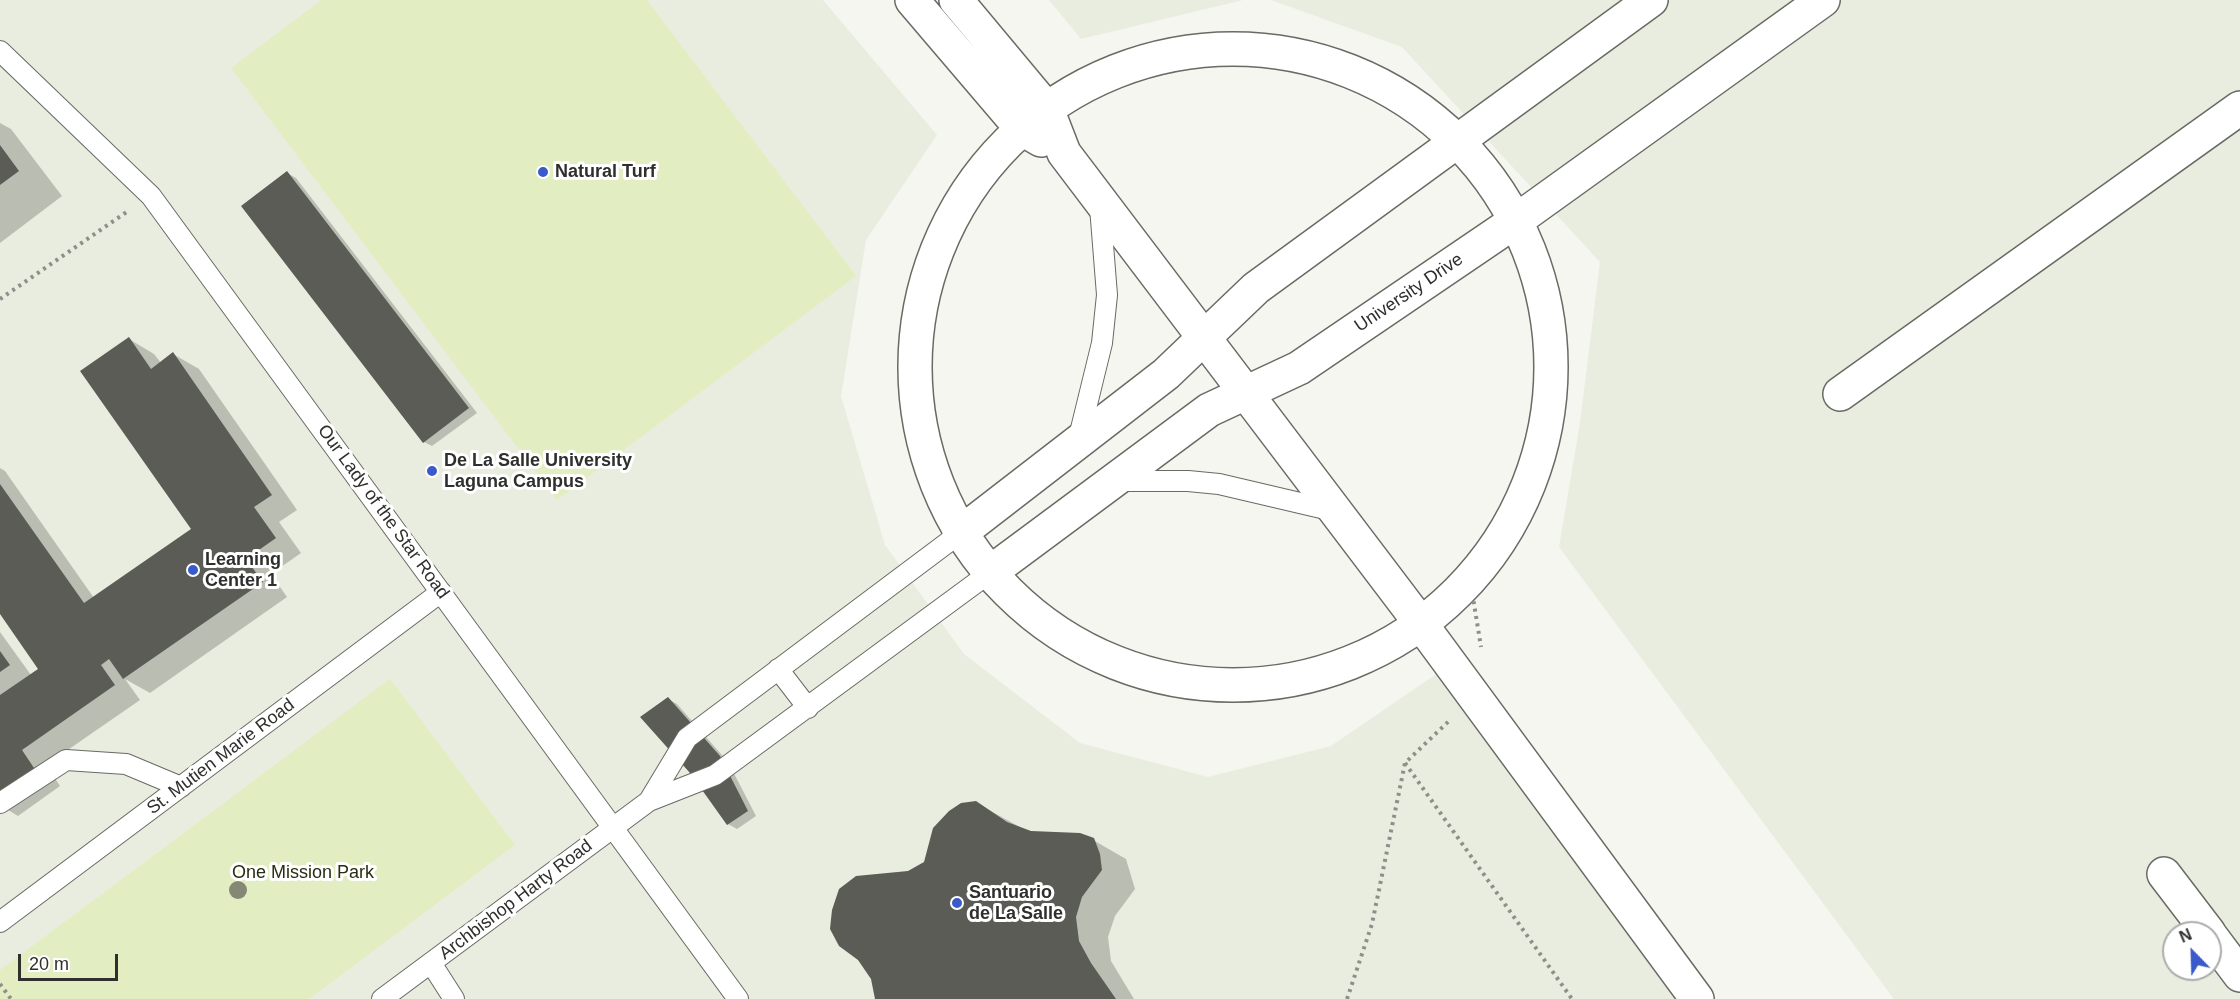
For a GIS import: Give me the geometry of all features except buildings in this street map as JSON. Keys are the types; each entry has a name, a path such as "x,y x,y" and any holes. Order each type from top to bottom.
{"street":[{"path":"912,0 1022,129 1064,153"},
{"path":"956,0 1047,109 1064,153 1421,624 1697,999"},
{"path":"959,534 1166,374 1256,288 1651,0"},
{"name":"University Drive","path":"988,574 1209,410 1299,368 1517,220 1823,0"},
{"path":"1231,48 1294,54 1355,72 1411,101 1460,141 1491,179 1517,220 1544,292 1553,369 1543,444 1515,517 1470,579 1421,624 1346,664 1270,684 1191,683 1115,664 1046,626 988,574 959,534 928,465 913,391 917,316 938,243 976,178 1022,129 1047,109 1107,74 1168,55 1231,48"},
{"path":"1840,394 2240,108"},
{"path":"2164,874 2199,921"},
{"path":"2222,951 2240,975"}],"lane":[{"name":"Our Lady of the Star Road","path":"0,51 151,196 738,999"},
{"path":"1078,442 1102,343 1107,295 1099,198"},
{"path":"1112,482 1188,481 1219,484 1336,511"},
{"path":"649,801 687,738 959,534"},
{"path":"649,801 715,775 988,574"},
{"name":"St. Mutien Marie Road","path":"0,922 441,592"},
{"path":"778,669 808,708"},
{"path":"0,803 66,760 126,764 181,787"},
{"name":"Archbishop Harty Road","path":"382,999 649,801"},
{"path":"431,963 454,999"}],"path":[{"path":"0,299 151,196"},
{"path":"1347,999 1372,924 1405,763 1474,697"},
{"path":"1405,763 1572,999"},
{"path":"0,984 11,999"}],"shaded area":[{"name":"De La Salle University Laguna Campus","path":"0,0 823,0 937,135 866,240 841,396 885,545 964,654 1080,743 1208,777 1331,746 1451,664 1704,999 0,999"},
{"path":"1049,0 1243,0 1081,39"},
{"path":"1271,0 2240,0 2240,999 1894,999 1559,547 1580,423 1600,262 1402,47"}],"green space":[{"name":"Natural Turf","path":"322,0 647,0 856,276 557,500 231,68"},
{"name":"One Mission Park","path":"390,679 515,845 309,999 0,999 0,970"}],"place":[{"name":"Natural Turf","path":"543,172"},
{"name":"De La Salle University Laguna Campus","path":"432,471"},
{"name":"Learning Center 1","path":"193,570"},
{"name":"Santuario de La Salle","path":"957,903"}]}
